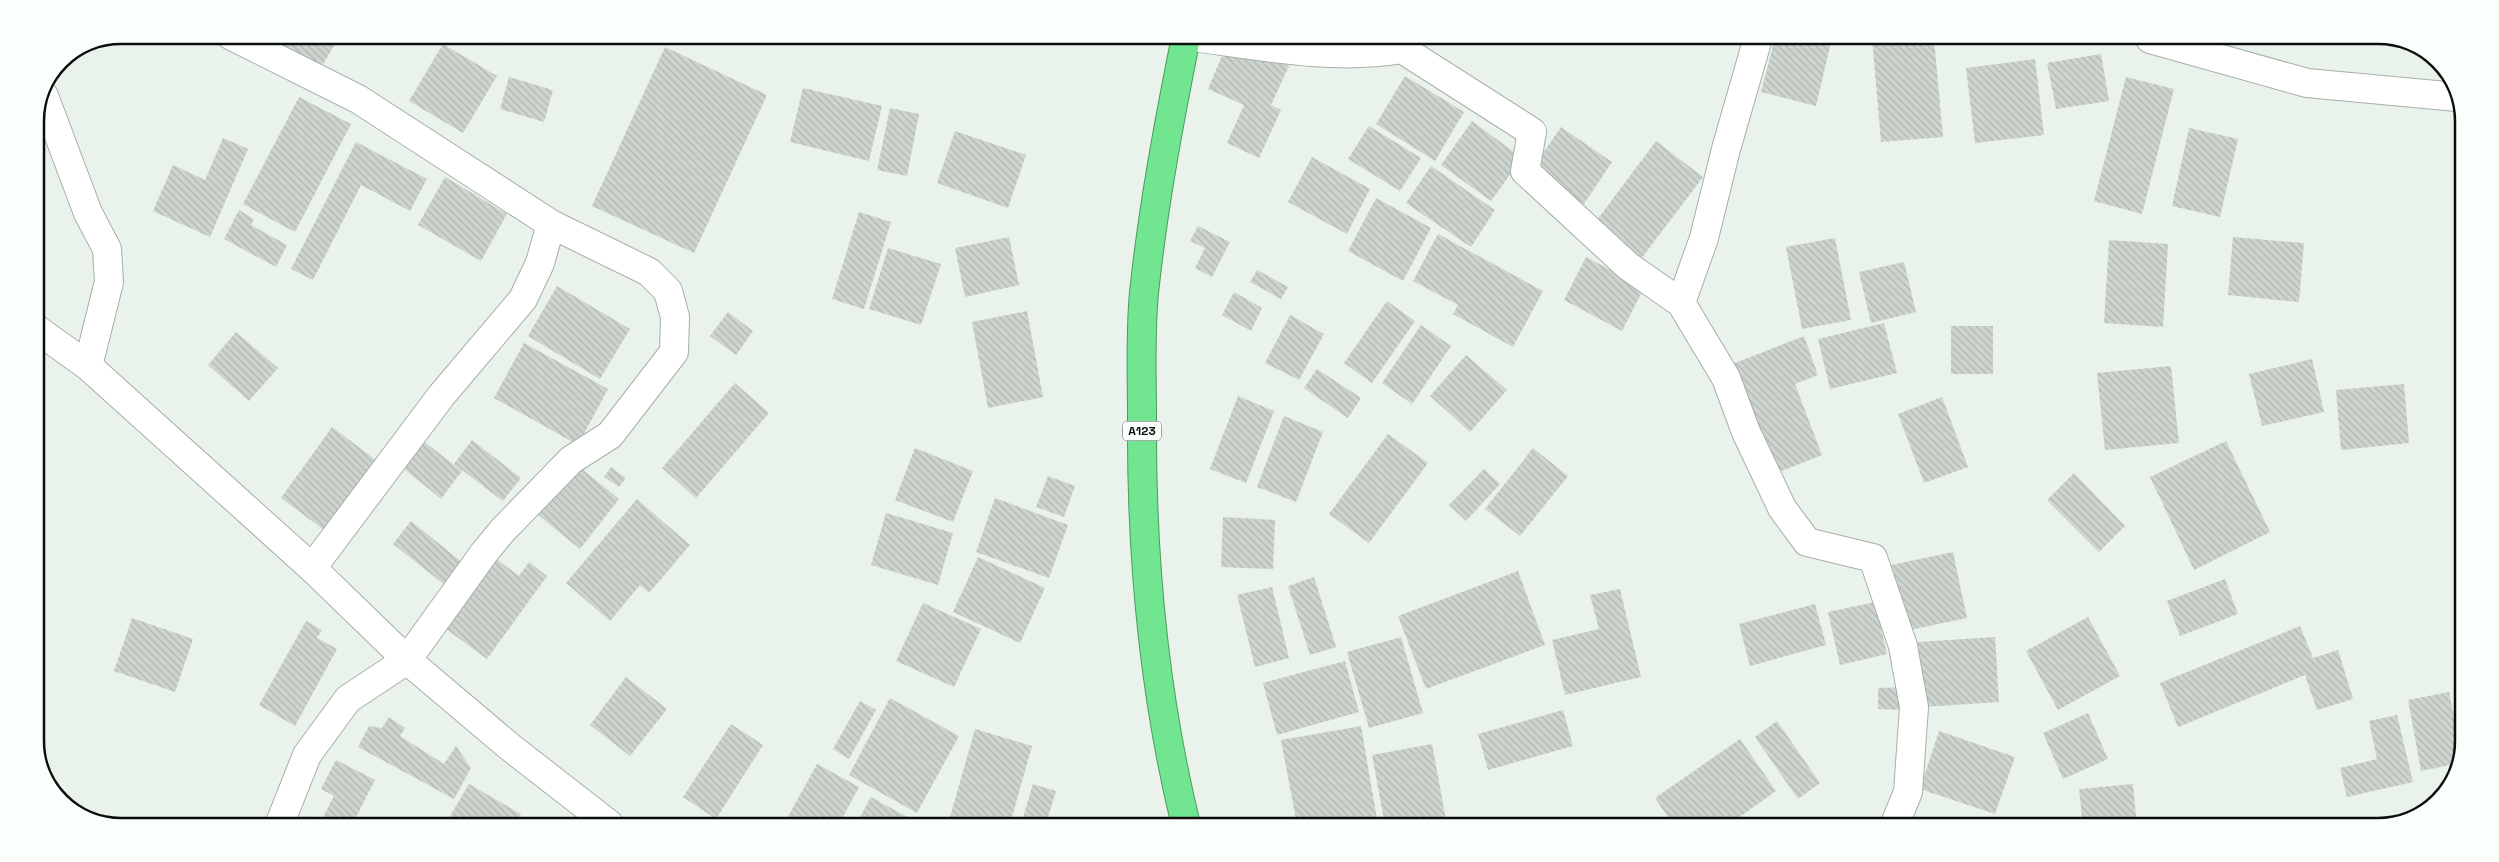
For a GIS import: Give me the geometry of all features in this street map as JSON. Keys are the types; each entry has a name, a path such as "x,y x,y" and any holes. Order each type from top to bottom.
{"highway":[{"name":"A123","path":"1185,44 1156,198 1144,295 1141,497 1148,603 1161,702 1185,818"}],"street":[{"path":"248,44 358,99 551,224 649,272 668,291 675,317 674,352 610,435 571,460 502,531 407,660 348,699 307,755 282,818"},
{"path":"1249,44 1313,52 1371,54 1402,49 1532,132 1525,172 1628,266 1681,303 1726,378 1746,432 1782,508 1807,542 1873,558 1903,646 1914,707 1908,792 1897,818"},
{"path":"1681,303 1704,238 1726,149 1756,44"},
{"path":"2168,44 2307,83 2451,96"},
{"path":"46,102 88,213 107,249 109,282 88,366"},
{"path":"312,568 441,396 523,299 540,264 551,224"},
{"path":"44,334 88,366 312,568 407,660 510,747 601,818"}],"building":[{"path":"269,44 335,44 318,73"},
{"path":"443,44 497,76 463,133 409,101"},
{"path":"1227,44 1256,51 1289,66 1271,105 1281,110 1259,158 1227,143 1244,105 1208,89"},
{"path":"1773,44 1831,44 1816,106 1761,92"},
{"path":"1873,44 1934,44 1943,137 1881,142"},
{"path":"665,47 767,95 694,253 592,206"},
{"path":"2101,54 2109,101 2056,109 2047,63"},
{"path":"2035,59 2044,135 1975,143 1966,68"},
{"path":"1405,76 1464,112 1435,161 1376,124"},
{"path":"509,77 553,90 544,122 500,109"},
{"path":"2126,77 2174,89 2142,214 2094,201"},
{"path":"803,88 882,106 869,161 790,142"},
{"path":"299,97 351,124 295,232 243,204"},
{"path":"890,108 919,114 907,176 877,170"},
{"path":"1472,121 1522,158 1491,201 1441,165"},
{"path":"1369,126 1421,158 1400,191 1348,159"},
{"path":"1561,127 1612,162 1584,204 1532,169"},
{"path":"2189,128 2238,139 2220,217 2172,206"},
{"path":"955,131 1026,155 1008,208 937,183"},
{"path":"223,138 248,149 210,237 153,211 173,165 205,180"},
{"path":"1656,141 1703,177 1641,259 1594,224"},
{"path":"356,142 427,179 410,211 361,185 313,280 291,269"},
{"path":"1312,157 1370,189 1347,234 1288,202"},
{"path":"1431,166 1495,210 1471,247 1406,203"},
{"path":"445,177 507,214 481,261 418,225"},
{"path":"1376,198 1431,228 1403,281 1348,251"},
{"path":"239,210 254,219 251,225 287,245 276,267 224,239"},
{"path":"859,212 891,222 864,309 832,299"},
{"path":"1198,226 1230,242 1212,277 1195,268 1205,248 1190,241"},
{"path":"1438,234 1543,291 1513,347 1453,314 1458,305 1413,281"},
{"path":"1009,237 1019,285 965,297 955,248"},
{"path":"2233,237 2304,243 2299,302 2228,295"},
{"path":"1835,238 1851,320 1802,329 1786,247"},
{"path":"2109,240 2168,244 2163,327 2104,323"},
{"path":"888,248 941,264 921,325 869,309"},
{"path":"1586,257 1644,288 1622,331 1564,300"},
{"path":"1904,262 1916,312 1871,323 1859,272"},
{"path":"1257,270 1288,287 1281,299 1250,282"},
{"path":"557,286 630,329 600,379 528,336"},
{"path":"1234,292 1262,308 1251,331 1222,315"},
{"path":"1387,301 1415,321 1372,383 1344,363"},
{"path":"1027,311 1043,397 988,408 972,322"},
{"path":"728,312 753,331 736,355 710,336"},
{"path":"1290,315 1324,334 1299,380 1265,363"},
{"path":"1884,323 1897,373 1830,389 1818,339"},
{"path":"1421,325 1451,346 1412,404 1382,383"},
{"path":"1951,326 1993,326 1993,374 1951,374"},
{"path":"236,332 278,368 249,401 208,365"},
{"path":"1804,336 1818,375 1795,384 1822,455 1772,475 1730,365"},
{"path":"524,343 608,389 578,445 494,398"},
{"path":"1466,355 1507,390 1470,432 1430,396"},
{"path":"2312,359 2324,412 2262,426 2249,374"},
{"path":"2171,366 2179,443 2105,450 2097,373"},
{"path":"1317,369 1361,398 1348,418 1304,388"},
{"path":"735,383 769,413 696,498 662,468"},
{"path":"2404,384 2409,443 2341,450 2336,390"},
{"path":"1238,396 1274,411 1246,483 1210,469"},
{"path":"1942,397 1968,467 1924,483 1898,414"},
{"path":"1284,416 1323,432 1296,502 1257,487"},
{"path":"332,427 376,460 324,530 281,498"},
{"path":"1388,434 1428,463 1369,543 1329,514"},
{"path":"422,440 462,471 441,499 402,467"},
{"path":"472,440 521,478 503,501 454,464"},
{"path":"2226,441 2270,532 2194,570 2150,477"},
{"path":"915,448 973,471 953,522 895,500"},
{"path":"1533,448 1568,476 1520,536 1485,509"},
{"path":"577,465 619,499 580,549 538,515"},
{"path":"611,467 626,478 619,487 604,477"},
{"path":"1484,469 1500,484 1466,521 1449,505"},
{"path":"2074,473 2125,526 2099,552 2047,500"},
{"path":"1048,476 1075,486 1064,517 1036,507"},
{"path":"995,498 1068,525 1049,578 976,552"},
{"path":"637,499 690,545 649,593 640,585 610,621 566,583"},
{"path":"886,513 953,533 938,585 871,565"},
{"path":"1223,517 1275,520 1273,569 1221,567"},
{"path":"411,521 463,563 445,585 393,544"},
{"path":"1953,552 1967,618 1905,631 1891,565"},
{"path":"492,556 519,576 529,562 547,576 487,659 442,626"},
{"path":"978,557 1045,588 1020,643 953,612"},
{"path":"1518,571 1545,645 1426,689 1398,616"},
{"path":"1314,577 1336,647 1310,655 1288,586"},
{"path":"2225,579 2238,614 2180,636 2167,601"},
{"path":"1272,587 1289,658 1255,667 1237,595"},
{"path":"1620,589 1641,677 1565,695 1552,640 1599,629 1590,595"},
{"path":"1875,602 1887,654 1840,665 1828,612"},
{"path":"923,603 981,629 954,687 896,661"},
{"path":"1815,604 1826,645 1750,666 1739,624"},
{"path":"2088,617 2120,676 2058,710 2026,651"},
{"path":"132,618 193,639 175,692 114,671"},
{"path":"306,621 322,630 317,638 337,649 295,726 259,705"},
{"path":"2300,626 2313,658 2338,650 2353,699 2317,710 2305,675 2178,727 2160,683"},
{"path":"1401,637 1423,713 1369,728 1347,652"},
{"path":"1995,637 1999,702 1923,707 1918,642"},
{"path":"1345,661 1359,712 1277,735 1263,683"},
{"path":"626,677 667,709 630,756 590,725"},
{"path":"1903,687 1903,710 1878,709 1878,688"},
{"path":"2449,692 2455,721 2454,756 2451,765 2421,771 2408,700"},
{"path":"890,698 959,736 917,813 849,775"},
{"path":"860,701 876,710 849,759 833,749"},
{"path":"1563,710 1573,746 1488,770 1478,734"},
{"path":"2088,713 2108,759 2063,779 2043,733"},
{"path":"2397,715 2413,782 2347,797 2340,768 2377,759 2369,721"},
{"path":"389,717 405,728 400,736 444,764 456,746 471,768 454,799 358,747 369,726 382,728"},
{"path":"1777,721 1820,783 1798,799 1755,737"},
{"path":"731,724 763,745 717,818 683,797"},
{"path":"1361,726 1377,818 1296,818 1281,740"},
{"path":"975,729 1032,746 1012,818 950,818"},
{"path":"1939,731 2015,757 1995,814 1920,789"},
{"path":"1740,739 1776,791 1738,818 1669,818 1655,798"},
{"path":"1432,744 1446,818 1384,818 1372,755"},
{"path":"336,760 375,780 356,818 323,818 334,796 321,789"},
{"path":"817,764 859,787 842,818 787,818"},
{"path":"469,784 521,814 518,818 449,818"},
{"path":"1033,784 1056,791 1048,818 1023,818"},
{"path":"2133,784 2136,818 2082,818 2079,789"},
{"path":"871,797 909,818 859,818"}]}
